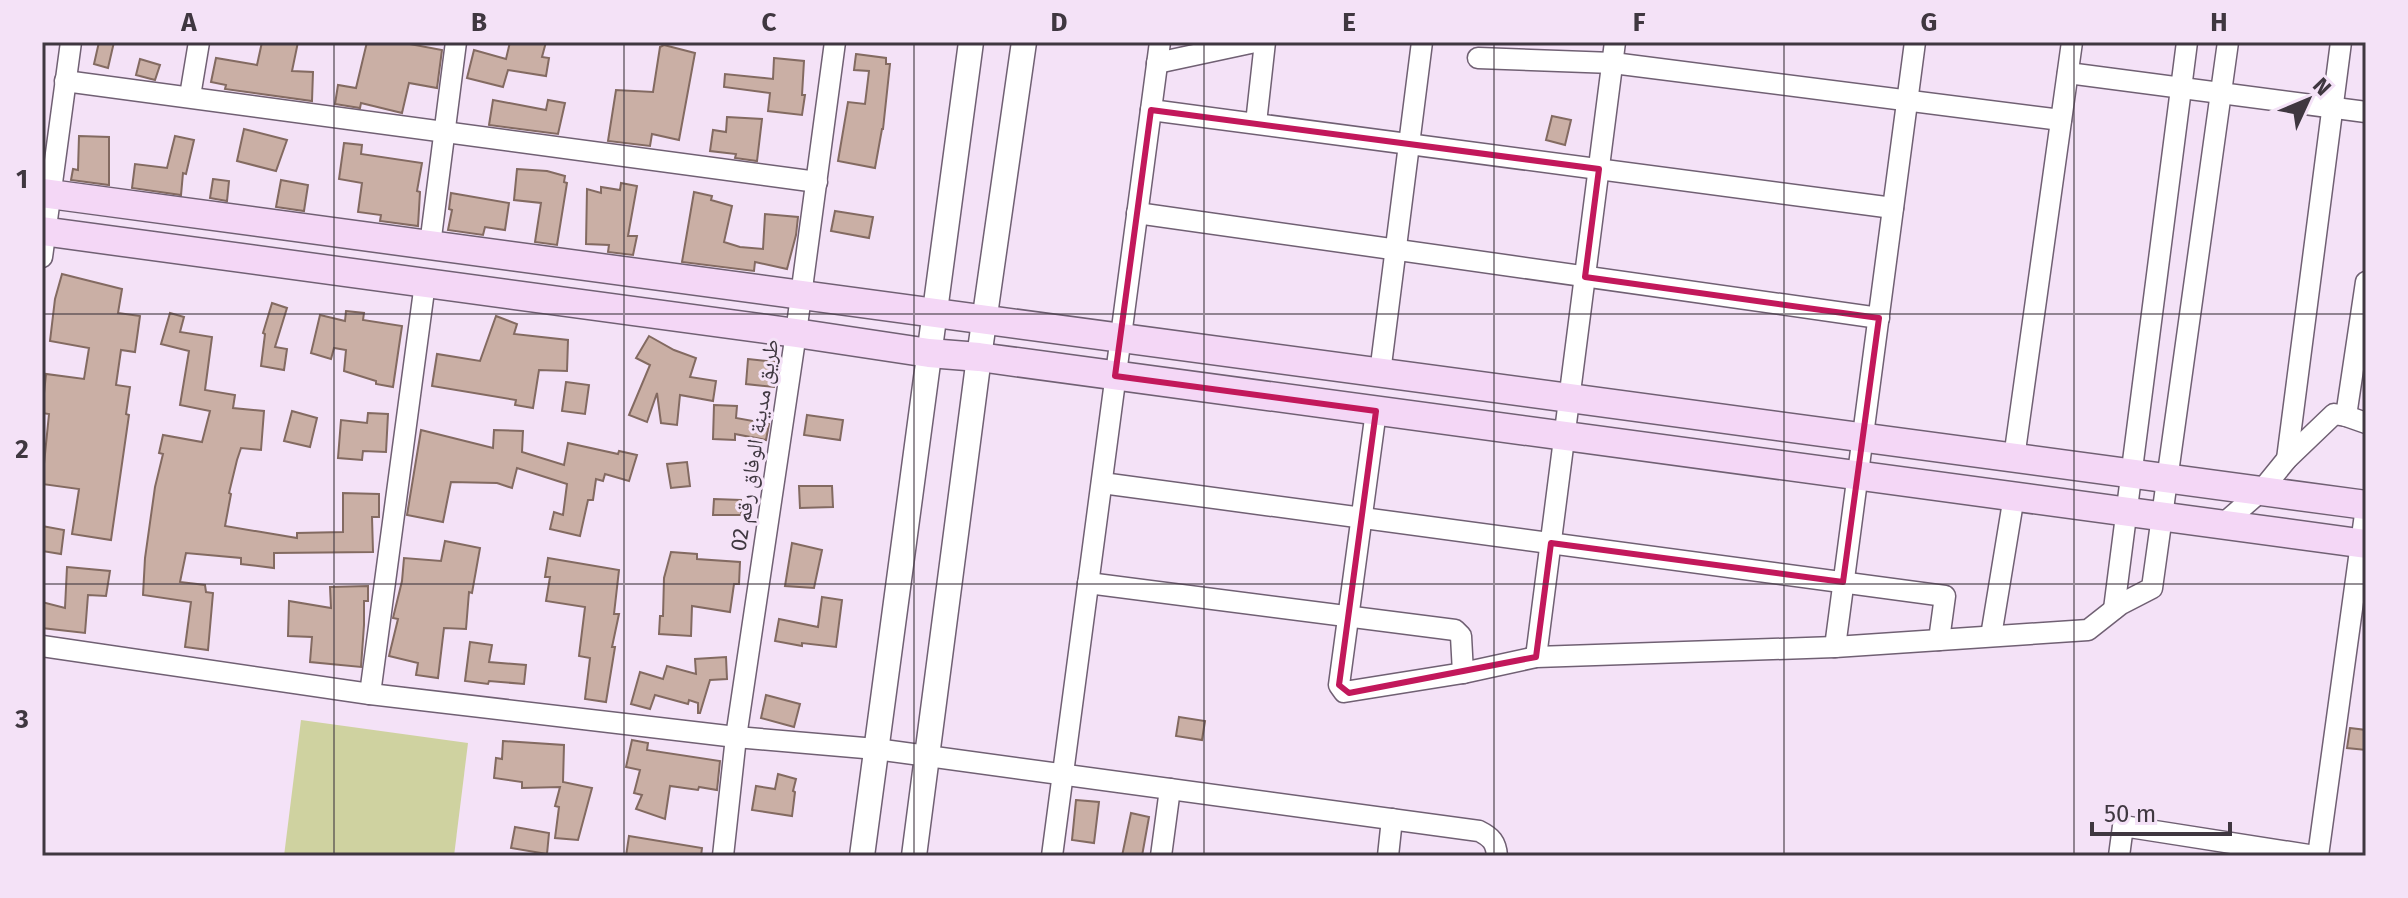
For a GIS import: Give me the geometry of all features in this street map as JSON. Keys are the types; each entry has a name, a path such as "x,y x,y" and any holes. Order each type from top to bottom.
{"main road":[{"path":"47,194 2366,506"},
{"path":"43,240 425,283 2364,544"}],"street":[{"path":"43,240 47,194 71,42"},
{"path":"190,96 199,42"},
{"path":"430,245 456,42"},
{"name":"طريق مدينة الوفاق رقم 02","path":"723,856 736,737 796,333 835,42"},
{"path":"862,856 971,42"},
{"path":"914,856 984,319 1024,42"},
{"path":"1052,856 1160,42"},
{"path":"1157,63 1255,42"},
{"path":"1256,123 1265,42"},
{"path":"1380,373 1422,42"},
{"path":"1536,657 1615,42"},
{"path":"1835,647 1915,42"},
{"path":"2014,458 2072,42"},
{"path":"2114,609 2187,42"},
{"path":"1376,411 1339,685 1344,692 1463,673 1536,657 1835,647 2088,630 2114,609 2152,588 2228,42"},
{"path":"2287,459 2341,42"},
{"path":"1478,58 1613,63 2061,120"},
{"path":"2068,73 2366,112"},
{"path":"65,81 817,182"},
{"path":"1151,110 1893,208"},
{"path":"1137,213 1879,318"},
{"path":"370,694 425,283"},
{"path":"2346,416 2366,286"},
{"path":"2222,525 2261,491 2287,459 2334,414 2366,423"},
{"path":"1102,483 1945,596 1939,640"},
{"path":"1991,636 2014,496"},
{"path":"2119,856 2123,826 2316,856 2358,619 2366,506"},
{"path":"1088,583 1455,630 1461,636 1463,673"},
{"path":"42,646 370,694 736,737 876,749 1479,831 1489,836 1496,846 1497,856"},
{"path":"1161,856 1170,789"},
{"path":"1388,856 1392,819"}],"highlighted area":[{"path":"1151,110 1599,169 1585,277 1879,318 1843,582 1551,543 1536,657 1349,693 1339,685 1376,411 1115,376"}],"green space":[{"path":"301,720 468,743 454,856 284,856"}],"building":[{"path":"99,42 114,42 108,68 94,64"},
{"path":"262,42 298,42 292,71 313,72 312,101 225,89 226,85 211,82 216,58 257,65"},
{"path":"367,42 399,42 442,50 437,88 409,83 402,113 361,103 360,108 335,104 338,85 356,88"},
{"path":"510,42 546,42 542,57 549,58 546,76 508,70 503,87 467,78 474,50 506,59"},
{"path":"664,45 695,53 679,140 652,134 650,146 608,141 616,90 653,92 660,47"},
{"path":"856,54 886,58 886,64 890,64 875,168 838,161 848,102 865,104 869,71 854,70"},
{"path":"774,58 804,61 802,115 768,111 770,93 724,87 725,74 773,79"},
{"path":"140,59 160,65 155,80 136,75"},
{"path":"493,100 546,110 548,100 565,103 558,134 489,125"},
{"path":"1552,116 1571,120 1565,145 1546,140"},
{"path":"727,117 762,119 757,161 735,158 736,154 710,151 713,130 726,132"},
{"path":"244,129 287,140 276,171 237,161"},
{"path":"79,136 109,137 109,185 71,180 73,169 78,170"},
{"path":"175,136 194,140 186,174 183,173 181,195 132,188 135,164 167,168"},
{"path":"344,143 362,145 361,154 422,163 417,191 420,192 418,226 380,221 381,215 358,212 362,183 339,179"},
{"path":"517,169 565,176 564,182 567,183 557,245 535,242 541,203 514,200"},
{"path":"213,179 229,181 227,201 210,198"},
{"path":"281,180 308,185 304,211 276,207"},
{"path":"621,183 637,186 628,236 637,236 633,255 608,252 609,245 586,244 587,189 601,193 601,187 620,190"},
{"path":"694,192 712,196 711,200 732,206 724,242 740,247 763,249 765,214 798,217 787,269 755,262 754,271 682,262"},
{"path":"451,193 509,203 505,230 485,227 483,235 448,230"},
{"path":"835,211 873,217 869,238 831,231"},
{"path":"62,274 122,289 118,313 140,316 135,352 121,350 116,385 130,387 126,414 129,415 111,540 72,534 79,489 42,484 49,414 42,413 46,374 84,379 89,348 50,341 55,299"},
{"path":"272,303 287,308 275,347 287,349 284,370 261,366 263,333"},
{"path":"346,311 364,313 363,320 402,326 393,387 376,384 376,381 344,371 346,350 334,348 331,359 311,353 320,315 345,321"},
{"path":"170,313 184,317 180,332 212,337 205,390 235,395 233,408 264,411 261,450 241,448 229,493 225,526 297,538 297,533 343,532 343,493 379,494 379,517 372,517 373,552 274,553 274,568 241,564 241,558 186,553 180,582 205,585 206,592 213,593 208,650 185,647 191,602 143,595 145,558 163,454 159,453 163,435 202,442 210,411 180,405 189,351 161,344"},
{"path":"496,316 517,324 514,334 568,340 567,371 539,370 533,408 515,405 516,400 432,386 437,354 480,361"},
{"path":"649,336 696,358 690,377 716,381 713,401 680,395 677,425 661,423 657,393 647,422 629,415 650,365 636,358"},
{"path":"748,359 776,362 774,387 746,384"},
{"path":"566,382 589,385 585,414 562,411"},
{"path":"714,405 737,406 736,418 769,424 766,440 735,434 735,440 713,439"},
{"path":"292,411 317,418 310,447 284,441"},
{"path":"368,413 388,414 386,452 363,451 362,460 338,458 341,420 367,423"},
{"path":"807,415 843,420 840,440 804,435"},
{"path":"421,430 493,448 494,430 523,431 522,452 564,465 568,443 637,455 629,481 605,474 603,481 596,479 593,500 588,500 580,536 550,529 554,512 563,515 567,484 517,468 512,488 497,483 451,482 443,522 407,515"},
{"path":"687,462 690,486 671,488 667,464"},
{"path":"799,486 832,486 833,507 800,508"},
{"path":"714,499 741,500 741,515 713,515"},
{"path":"42,526 64,530 61,554 42,551"},
{"path":"445,541 480,548 472,593 469,592 466,629 444,628 438,678 416,675 418,663 389,656 398,619 393,618 404,558 441,561"},
{"path":"792,543 822,550 814,588 785,586"},
{"path":"671,552 697,554 697,559 740,562 739,584 734,584 730,612 692,606 691,636 659,634 664,578"},
{"path":"548,558 619,570 614,614 619,614 606,702 585,699 590,658 579,656 585,607 546,601 550,577 545,577"},
{"path":"67,567 110,571 106,596 88,595 85,633 42,628 42,602 65,608"},
{"path":"368,586 368,601 364,601 361,667 310,662 312,637 288,636 289,601 331,608 330,587"},
{"path":"822,597 842,600 836,647 775,641 779,619 818,627"},
{"path":"470,642 492,645 489,662 526,665 524,684 465,681"},
{"path":"726,657 727,679 710,680 700,713 698,703 689,700 688,704 655,695 650,709 631,704 640,672 663,679 667,666 696,674 695,659"},
{"path":"766,695 800,704 794,727 761,718"},
{"path":"1179,717 1205,721 1202,740 1176,736"},
{"path":"2350,728 2366,730 2366,750 2347,748"},
{"path":"632,740 648,743 647,750 720,761 717,790 670,786 665,819 636,809 642,795 634,793 640,770 626,767"},
{"path":"503,741 564,745 563,782 592,788 578,840 555,838 559,807 555,806 560,787 522,788 522,782 494,778 496,758 502,759"},
{"path":"778,774 796,779 792,816 752,810 756,786 775,789"},
{"path":"1076,800 1099,802 1094,843 1072,840"},
{"path":"1131,813 1149,817 1142,856 1122,856"},
{"path":"515,827 549,833 547,854 511,848"},
{"path":"629,836 702,848 701,856 626,856"}]}
